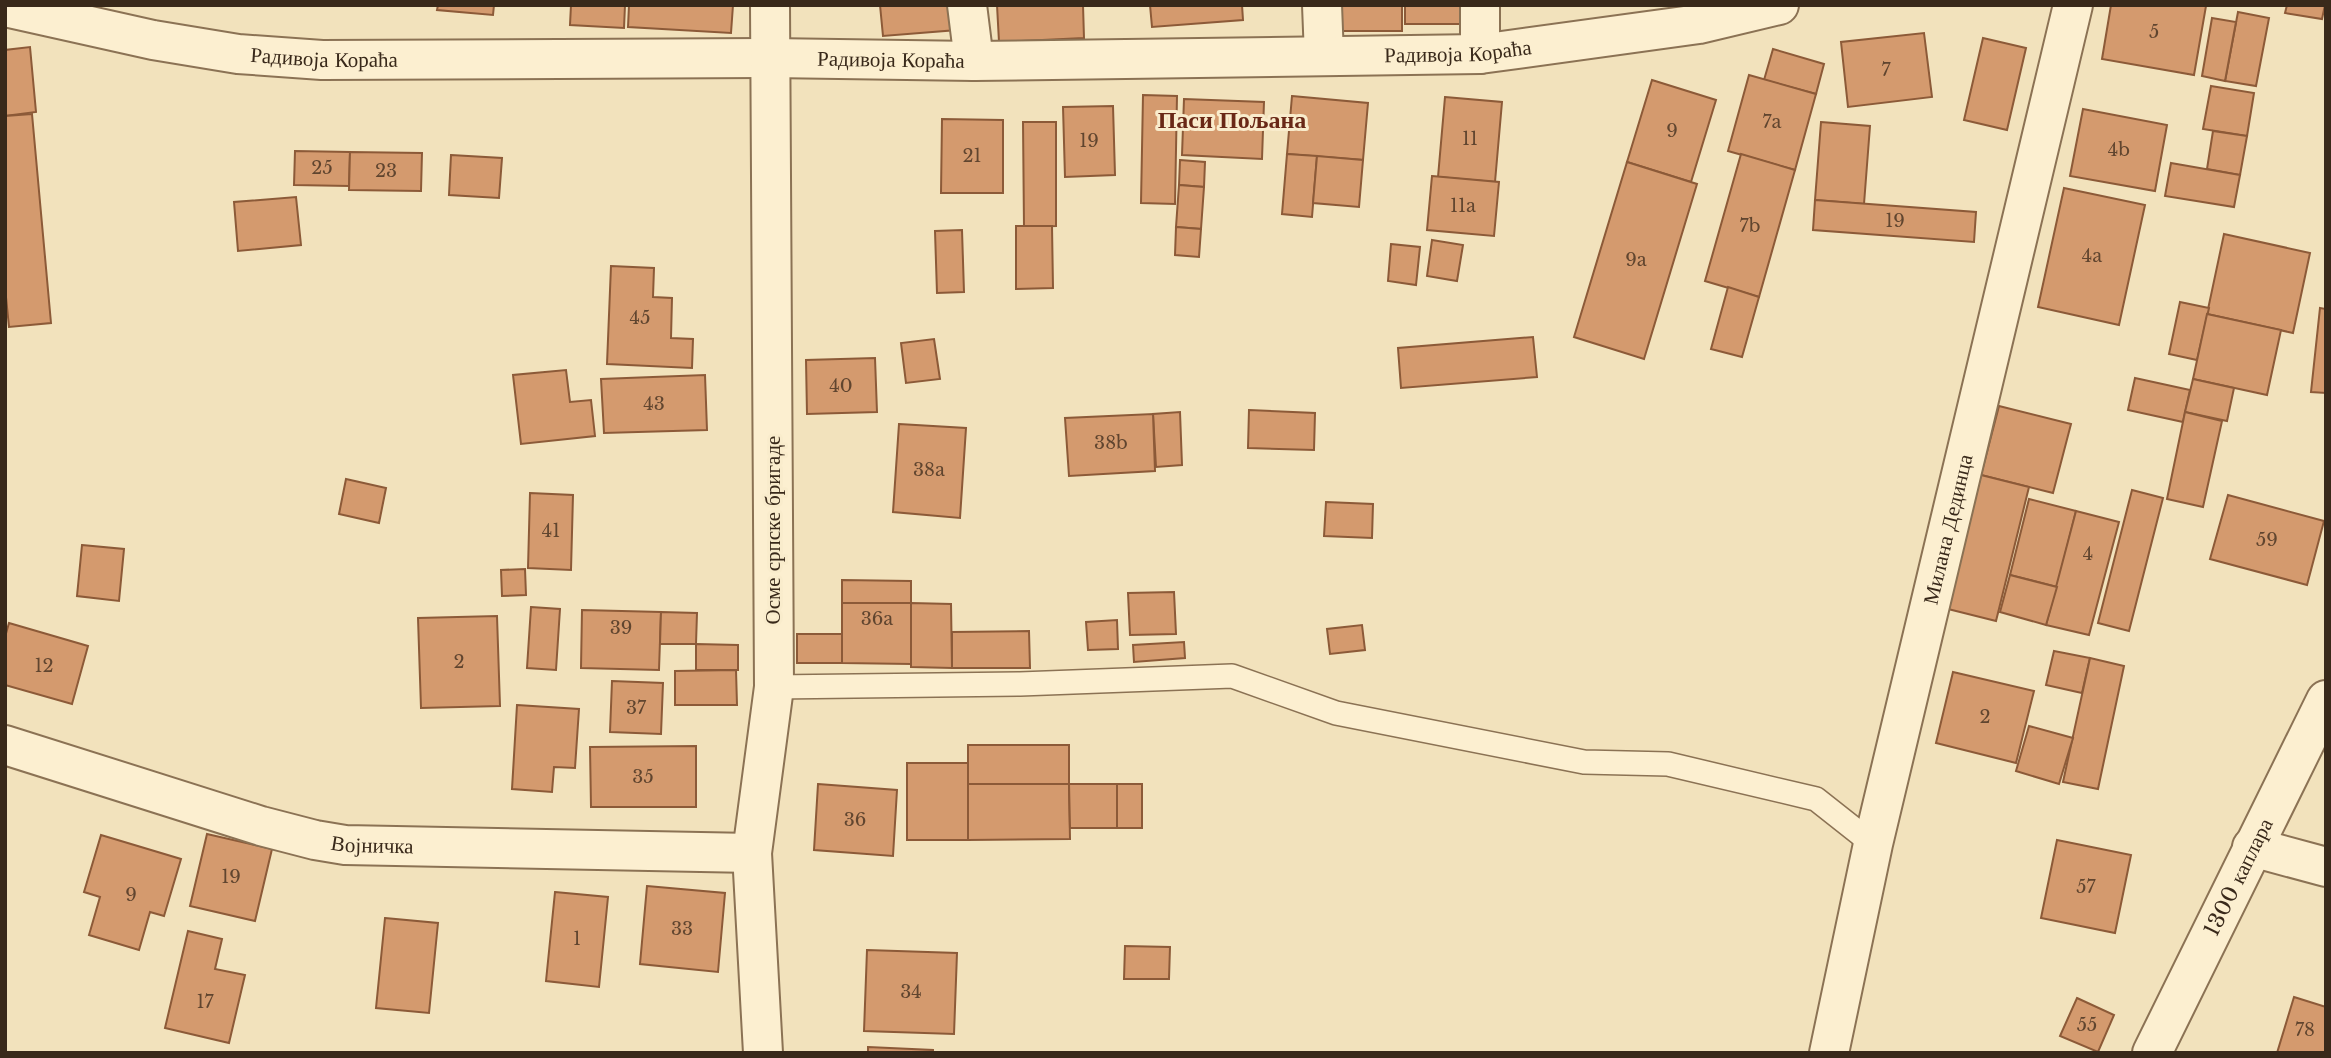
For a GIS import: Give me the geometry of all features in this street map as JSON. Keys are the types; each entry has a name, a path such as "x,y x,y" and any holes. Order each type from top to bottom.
{"street":[{"name":"Осме српске бригаде","path":"763,1053 752,853 774,687 770,5"},
{"path":"967,5 974,61"},
{"path":"1322,5 1324,56"},
{"path":"1480,5 1480,54"},
{"name":"Радивоја Кораћа","path":"10,7 153,40 238,54 323,60 771,58 974,61 1480,54 1700,15 1779,5"},
{"name":"Милана Дединца","path":"1829,1053 1873,844 2073,5"},
{"name":"1300 каплара","path":"2152,1053 2326,700"},
{"name":"Војничка","path":"5,745 270,829 345,845 752,853"},
{"path":"2252,847 2326,867"}],"lane":[{"path":"774,687 1020,684 1232,676 1336,713 1584,762 1668,764 1816,799 1873,844"}],"building":[{"path":"438,5 494,5 493,15 437,10"},
{"path":"571,5 625,5 624,28 570,25"},
{"path":"629,5 733,5 731,33 628,27"},
{"path":"880,5 955,5 957,30 883,36"},
{"path":"997,5 1083,5 1084,38 999,42"},
{"path":"1150,5 1242,5 1243,20 1152,27"},
{"path":"1341,5 1402,5 1402,31 1341,31"},
{"path":"1405,5 1464,5 1464,24 1405,24"},
{"path":"2111,5 2206,6 2194,75 2102,59"},
{"path":"2287,5 2325,5 2322,19 2285,13"},
{"path":"2238,12 2269,18 2256,86 2225,81"},
{"path":"2212,18 2236,22 2225,81 2202,76"},
{"path":"1924,33 1932,97 1848,107 1841,42"},
{"path":"1983,38 2026,48 2007,130 1964,120"},
{"path":"30,47 36,112 5,116 5,50"},
{"path":"1773,49 1824,64 1816,94 1764,80"},
{"path":"1749,75 1816,94 1795,170 1728,151"},
{"path":"1652,80 1716,100 1691,182 1627,162"},
{"path":"2211,86 2254,93 2247,136 2203,129"},
{"path":"1143,95 1177,96 1175,204 1141,203"},
{"path":"1292,96 1368,103 1363,160 1287,154"},
{"path":"1445,97 1502,102 1495,182 1438,177"},
{"path":"1184,99 1264,102 1262,159 1182,155"},
{"path":"1113,106 1115,175 1065,177 1063,107"},
{"path":"2083,109 2167,125 2155,191 2070,176"},
{"path":"32,114 51,323 9,327 5,287 5,116"},
{"path":"942,119 1003,120 1003,193 941,193"},
{"path":"1023,122 1056,122 1056,226 1024,227"},
{"path":"1821,122 1870,126 1864,204 1815,200"},
{"path":"2213,131 2247,136 2240,175 2207,169"},
{"path":"295,151 350,152 349,186 294,185"},
{"path":"350,152 422,153 421,191 349,190"},
{"path":"1287,154 1317,156 1312,217 1282,214"},
{"path":"1741,154 1795,170 1759,297 1705,281"},
{"path":"451,155 502,158 499,198 449,195"},
{"path":"1317,156 1363,160 1359,207 1313,203"},
{"path":"1180,160 1205,162 1204,187 1179,185"},
{"path":"1627,162 1697,184 1644,359 1574,337"},
{"path":"2171,163 2240,175 2234,207 2165,196"},
{"path":"1432,176 1499,182 1494,236 1427,230"},
{"path":"1179,185 1204,187 1201,229 1176,227"},
{"path":"2064,188 2145,205 2119,325 2038,307"},
{"path":"296,197 301,245 238,251 234,202"},
{"path":"1815,200 1976,212 1974,242 1813,230"},
{"path":"1016,226 1052,226 1053,288 1016,289"},
{"path":"1176,227 1201,229 1199,257 1175,255"},
{"path":"962,230 964,292 937,293 935,231"},
{"path":"2224,234 2310,253 2293,333 2207,314"},
{"path":"1432,240 1463,245 1457,281 1427,276"},
{"path":"1391,244 1420,247 1416,285 1388,281"},
{"path":"611,266 654,268 653,297 672,298 671,338 693,339 692,368 607,364"},
{"path":"1728,287 1759,297 1742,357 1711,349"},
{"path":"2180,302 2209,308 2197,360 2169,354"},
{"path":"2320,308 2326,309 2326,393 2311,392"},
{"path":"2207,314 2281,330 2267,395 2193,379"},
{"path":"1533,337 1537,377 1401,388 1398,348"},
{"path":"934,339 940,379 906,383 901,343"},
{"path":"875,358 877,412 807,414 806,360"},
{"path":"566,370 570,402 591,400 595,436 521,444 513,375"},
{"path":"705,375 707,430 604,433 601,379"},
{"path":"2135,378 2190,390 2183,422 2128,410"},
{"path":"2193,379 2234,388 2227,421 2185,412"},
{"path":"1999,406 2071,424 2053,493 1981,475"},
{"path":"1249,410 1315,413 1314,450 1248,448"},
{"path":"1180,412 1182,465 1156,467 1153,414"},
{"path":"2185,412 2222,421 2203,507 2167,499"},
{"path":"1153,414 1155,471 1069,476 1065,418"},
{"path":"899,424 966,428 960,518 893,512"},
{"path":"1981,475 2029,487 1996,621 1948,609"},
{"path":"346,479 386,488 379,523 339,514"},
{"path":"2132,490 2163,498 2129,631 2098,623"},
{"path":"530,493 573,495 571,570 528,568"},
{"path":"2228,495 2324,521 2307,585 2210,559"},
{"path":"2029,499 2076,511 2057,587 2010,575"},
{"path":"1326,502 1373,504 1372,538 1324,536"},
{"path":"2076,511 2119,522 2089,635 2046,625"},
{"path":"82,545 124,549 119,601 77,596"},
{"path":"525,569 526,595 502,596 501,570"},
{"path":"2010,575 2057,587 2046,625 2000,612"},
{"path":"842,580 911,581 911,603 842,603"},
{"path":"1174,592 1176,634 1130,635 1128,593"},
{"path":"842,603 911,603 911,664 842,663"},
{"path":"911,603 951,604 952,668 911,667"},
{"path":"531,607 560,609 556,670 527,668"},
{"path":"582,610 661,612 659,670 581,668"},
{"path":"661,612 697,613 696,644 660,644"},
{"path":"497,616 500,706 421,708 418,618"},
{"path":"1117,620 1118,649 1088,650 1086,622"},
{"path":"9,623 88,646 72,704 5,685 5,637"},
{"path":"1362,625 1365,650 1330,654 1327,629"},
{"path":"1029,631 1030,668 952,668 952,632"},
{"path":"797,634 842,634 842,663 797,663"},
{"path":"1184,642 1185,658 1134,662 1133,645"},
{"path":"696,644 738,645 738,670 696,670"},
{"path":"2054,651 2090,658 2082,693 2046,685"},
{"path":"2090,658 2124,666 2098,789 2063,782"},
{"path":"736,670 737,705 675,705 675,671"},
{"path":"1953,672 2034,691 2016,763 1936,743"},
{"path":"612,681 663,683 661,734 610,732"},
{"path":"517,705 579,709 575,768 554,767 552,792 512,789"},
{"path":"2029,726 2073,738 2059,784 2016,771"},
{"path":"968,745 1069,745 1069,784 968,784"},
{"path":"696,746 696,807 591,807 590,747"},
{"path":"907,763 968,763 968,840 907,840"},
{"path":"818,784 897,790 893,856 814,850"},
{"path":"968,784 1069,784 1070,839 968,840"},
{"path":"1069,784 1117,784 1117,828 1070,828"},
{"path":"1117,784 1142,784 1142,828 1117,828"},
{"path":"207,834 272,849 255,921 190,906"},
{"path":"101,835 181,859 164,916 150,912 139,950 89,935 100,897 84,892"},
{"path":"2057,840 2131,855 2115,933 2041,918"},
{"path":"647,886 725,893 718,972 640,964"},
{"path":"555,892 608,897 599,987 546,981"},
{"path":"385,918 438,923 429,1013 376,1008"},
{"path":"188,931 222,939 215,969 245,975 229,1043 165,1028"},
{"path":"1125,946 1170,947 1169,979 1124,979"},
{"path":"867,950 957,953 954,1034 864,1031"},
{"path":"2294,997 2326,1007 2326,1053 2277,1053"},
{"path":"2077,998 2114,1015 2098,1052 2060,1036"},
{"path":"868,1047 933,1050 933,1053 868,1053"}],"district":[{"name":"Паси Пољана","path":"1232,119"}]}
